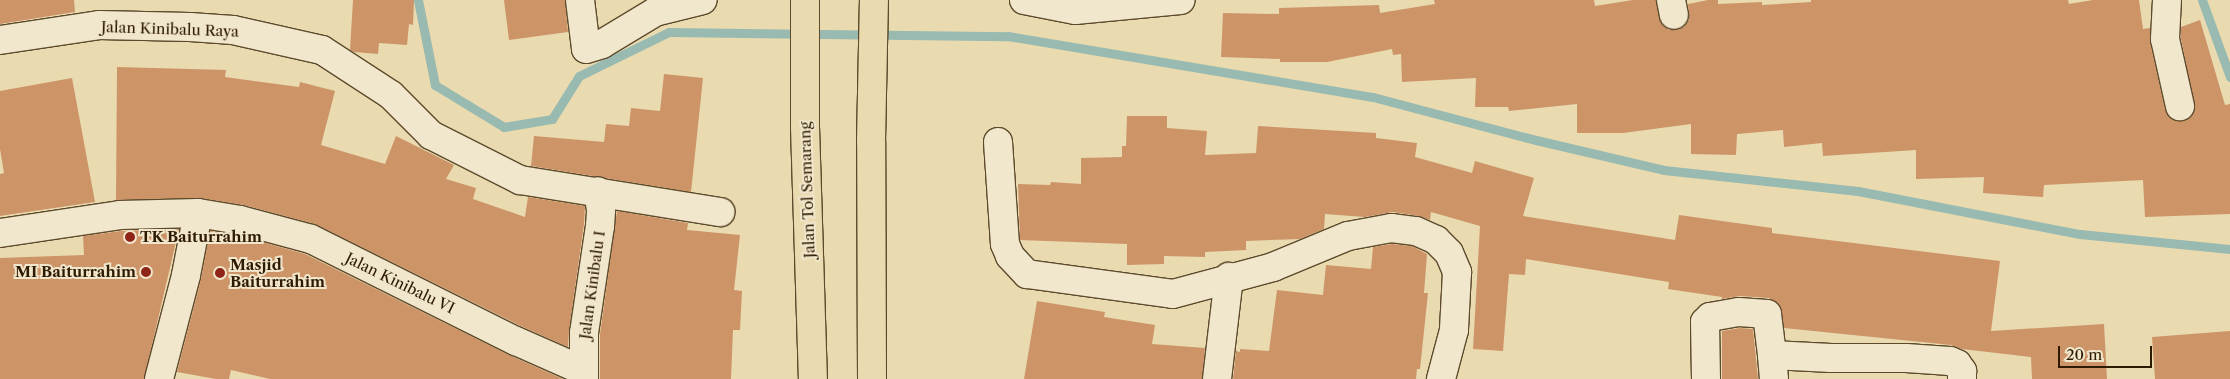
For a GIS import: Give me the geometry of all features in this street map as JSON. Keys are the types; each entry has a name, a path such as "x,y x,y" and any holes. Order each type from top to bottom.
{"highway":[{"name":"Jalan Tol Semarang","path":"805,0 805,127 813,379"},
{"path":"872,379 871,141 874,0"}],"street":[{"path":"580,0 586,49 602,44 655,12 703,0"},
{"path":"1024,0 1075,10 1181,0"},
{"path":"2167,0 2165,40 2180,106"},
{"name":"Jalan Kinibalu Raya","path":"0,40 99,25 190,27 234,30 322,50 391,95 431,135 520,180 720,212"},
{"path":"998,142 1004,244 1010,256 1027,274 1173,294 1273,266 1348,236 1391,228 1416,232 1436,240 1449,253 1457,272 1454,330 1441,379"},
{"name":"Jalan Kinibalu I","path":"584,375 584,333 600,226 601,210 598,191"},
{"path":"159,379 186,275 198,213"},
{"name":"Jalan Kinibalu VI","path":"0,233 120,215 198,213 240,220 312,239 584,375"},
{"path":"1217,379 1229,278"},
{"path":"1706,379 1705,322 1710,316 1739,312 1767,314 1773,367 1831,358 1906,358 1950,361 1957,364 1962,371 1962,379"}],"building":[{"path":"0,0 74,0 75,12 0,24"},
{"path":"353,0 414,0 413,25 409,24 407,45 379,43 378,54 350,50"},
{"path":"504,0 565,0 568,32 509,40"},
{"path":"1434,0 1594,0 1595,6 1633,0 1656,0 1662,25 1669,30 1677,30 1684,27 1689,20 1688,4 1708,0 1718,0 1718,4 1762,2 1762,5 1811,2 1811,0 2068,0 2069,4 2093,0 2139,0 2143,29 2150,28 2150,42 2165,109 2169,117 2176,121 2184,121 2190,118 2195,110 2181,38 2181,27 2200,20 2225,105 2230,104 2230,214 2145,217 2143,180 2044,185 2043,197 1983,193 1984,177 1916,179 1916,150 1823,156 1822,143 1784,147 1783,130 1737,134 1736,155 1691,154 1691,124 1623,133 1577,133 1577,104 1509,111 1508,107 1475,107 1476,78 1402,82 1401,54 1393,55 1392,49 1327,62 1280,62 1280,59 1221,57 1223,13 1279,14 1279,8 1379,5 1380,13 1435,4"},
{"path":"117,67 226,70 225,77 299,87 300,82 335,91 321,145 385,164 396,136 454,165 446,179 476,188 473,199 525,217 528,197 585,206 568,347 523,327 315,224 244,205 200,198 116,200"},
{"path":"664,74 703,78 691,192 531,166 534,136 604,142 606,124 629,126 631,108 660,111"},
{"path":"72,78 95,202 0,216 0,174 4,173 0,149 0,91"},
{"path":"1127,116 1167,116 1167,128 1207,131 1205,155 1256,153 1258,126 1376,133 1376,138 1417,143 1415,157 1472,173 1475,161 1534,178 1523,216 1675,240 1679,215 1772,228 1772,233 2000,261 1991,331 2104,324 2107,379 2032,379 2031,357 1962,349 1951,345 1784,328 1780,306 1769,298 1740,296 1722,299 1722,297 1668,289 1669,282 1526,259 1525,275 1509,274 1503,351 1473,349 1480,226 1431,212 1430,220 1393,212 1365,217 1325,214 1324,229 1300,239 1246,241 1246,250 1205,252 1205,257 1164,256 1164,264 1127,265 1127,244 1020,240 1018,184 1050,185 1051,182 1081,184 1081,158 1122,157 1122,146 1126,146"},
{"path":"617,211 688,223 687,230 740,235 734,290 742,291 740,330 733,330 731,379 600,379 600,334"},
{"path":"179,229 144,379 0,379 0,258 84,255 83,236 121,231"},
{"path":"210,231 237,235 305,254 509,355 563,379 270,379 231,370 229,379 216,379 177,372 201,279"},
{"path":"1392,244 1412,246 1427,254 1424,293 1428,293 1420,369 1417,369 1416,379 1233,379 1236,351 1240,352 1240,349 1269,351 1277,290 1323,295 1326,265 1371,269 1373,247"},
{"path":"1037,301 1105,312 1104,317 1155,325 1152,344 1205,348 1202,379 1024,379"},
{"path":"1740,328 1753,329 1758,379 1722,379 1722,331"},
{"path":"2230,331 2230,379 2155,379 2152,337"}],"waterway":[{"path":"418,0 435,85 504,127 552,119 579,76 669,32 1008,36 1373,97 1536,140 1664,170 1858,191 2080,234 2230,249"},
{"path":"2202,0 2230,77"}],"place":[{"name":"TK Baiturrahim","path":"130,237"},
{"name":"MI Baiturrahim","path":"146,272"},
{"name":"Masjid Baiturrahim","path":"220,273"}]}
